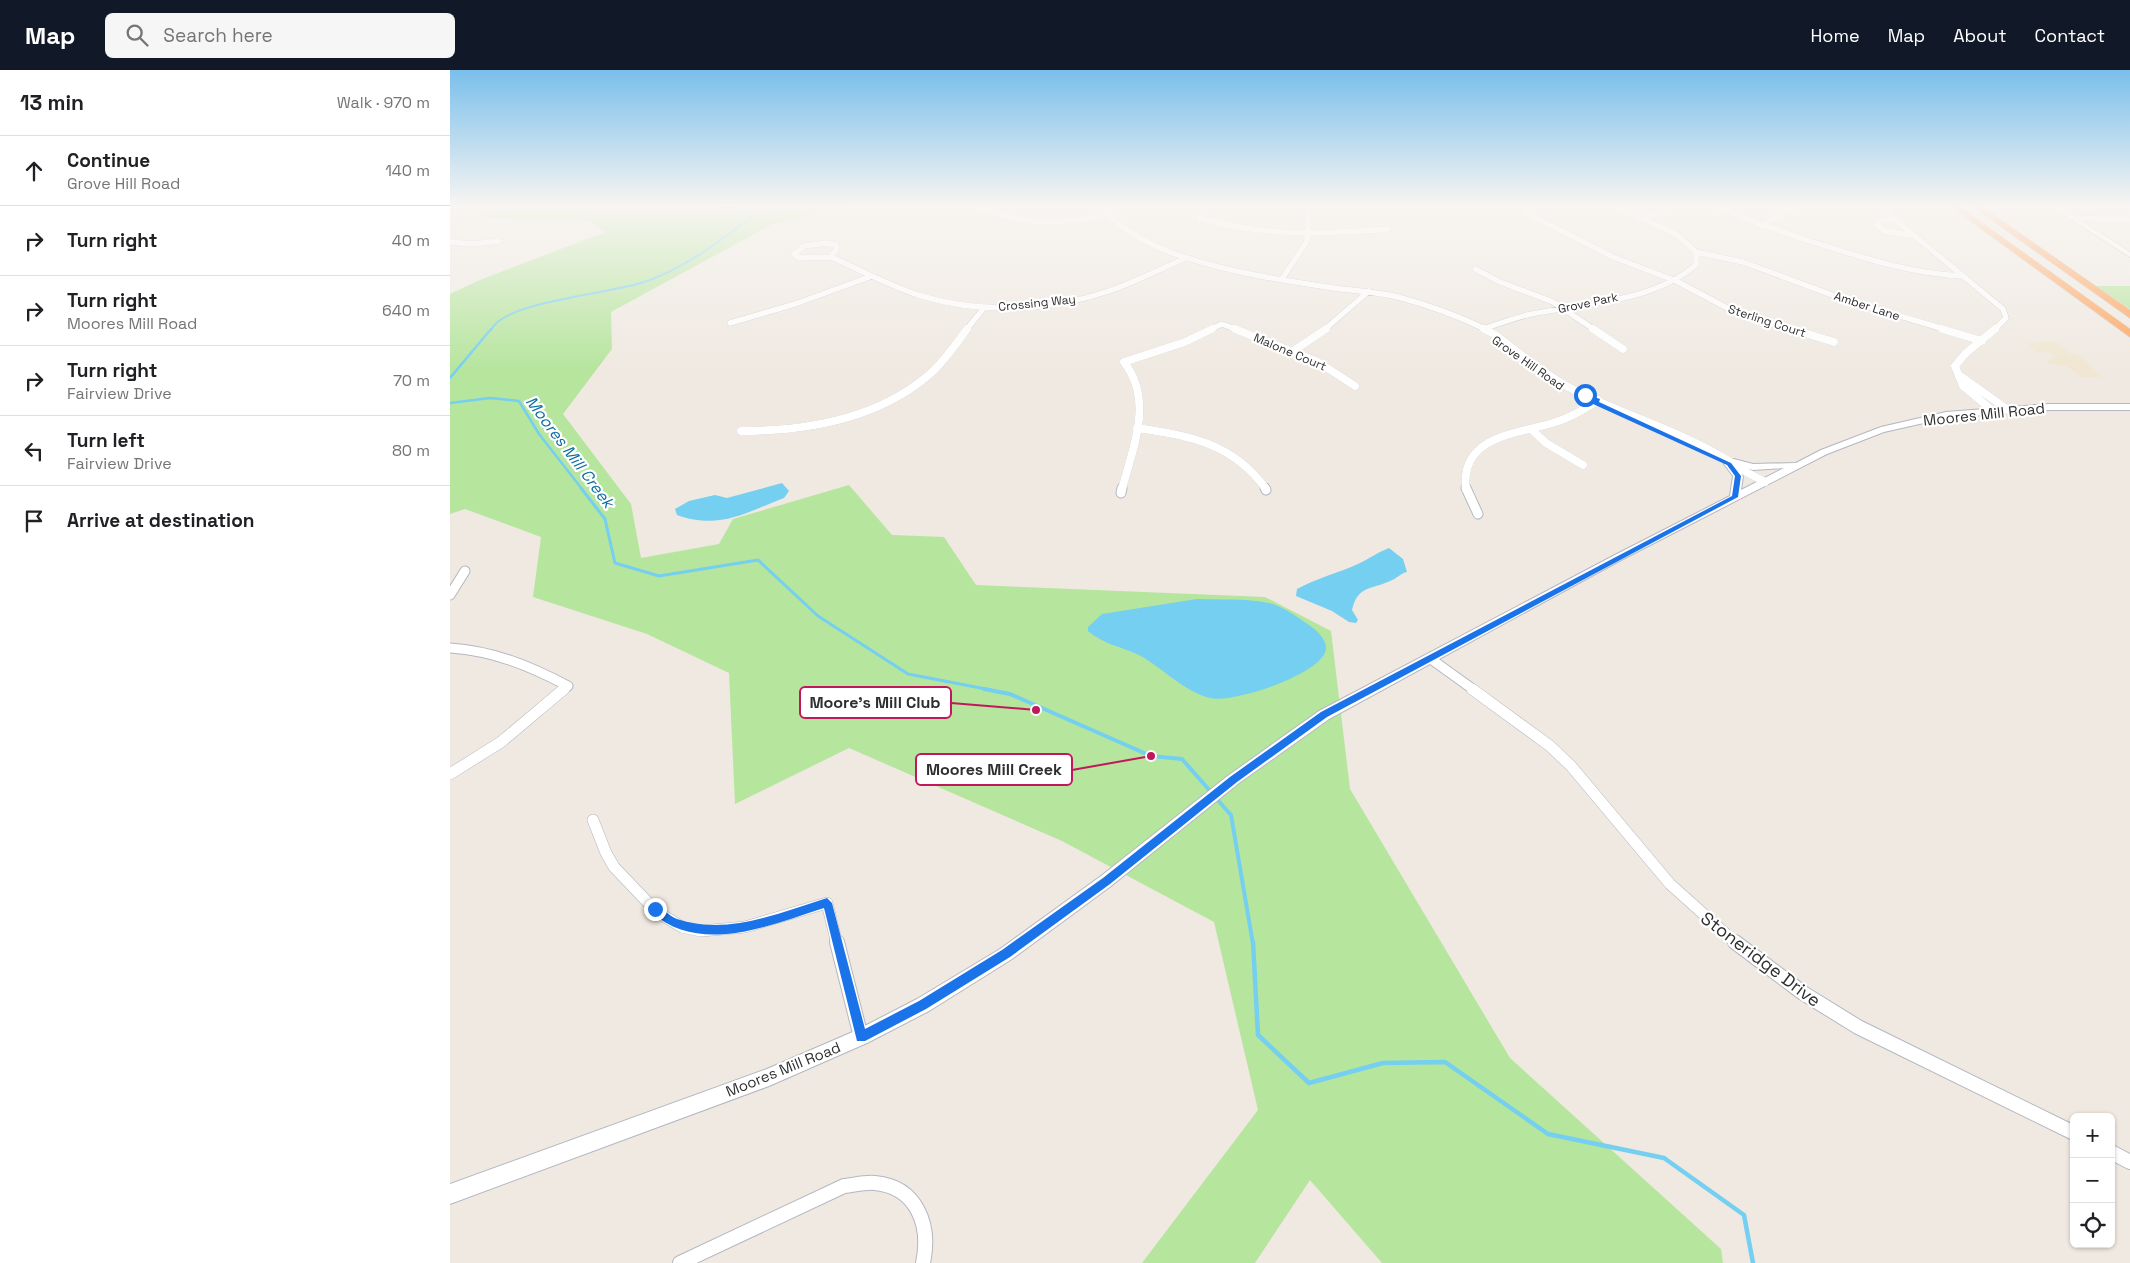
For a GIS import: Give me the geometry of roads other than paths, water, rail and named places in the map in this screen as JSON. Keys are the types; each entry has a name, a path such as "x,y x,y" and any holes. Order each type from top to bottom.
{"highway":[{"path":"2028,260 2130,334"},
{"path":"2052,260 2130,315"}],"street":[{"name":"Crossing Way","path":"837,260 928,298 984,308 1052,304 1093,296 1127,284 1182,260"},
{"name":"Grove Hill Road","path":"1192,260 1234,272 1369,291 1420,303 1464,319 1483,329 1544,377 1734,465 1765,482"},
{"path":"1282,280 1297,260"},
{"name":"Sterling Court","path":"1620,260 1676,281 1733,311 1834,342"},
{"name":"Grove Park","path":"1483,329 1532,314 1614,298 1676,281 1690,273 1696,265 1696,260"},
{"name":"Amber Lane","path":"1733,260 1744,262 1843,299 1982,341"},
{"path":"1873,260 1913,272 1936,276 1964,276"},
{"path":"1944,260 2003,309 2006,318 1959,360 1955,366 1963,386 1992,410"},
{"path":"1475,269 1500,282 1541,297 1564,308 1623,349"},
{"path":"730,323 795,304 872,276"},
{"path":"1293,351 1332,325 1369,291"},
{"path":"741,431 776,432 821,424 854,415 898,396 919,384 938,366 984,308"},
{"name":"Malone Court","path":"1137,428 1140,397 1132,370 1124,362 1185,342 1222,324 1293,351 1344,377 1355,386"},
{"path":"1958,375 2008,410"},
{"path":"1478,514 1469,500 1464,476 1468,463 1477,452 1489,443 1504,436 1565,419 1596,402"},
{"name":"Moores Mill Road","path":"450,1194 769,1077 861,1037 922,1005 1006,954 1106,881 1234,779 1324,715 1799,465 1860,437 1905,423 1992,410 2130,407"},
{"path":"1121,493 1137,428 1189,437 1222,449 1249,467 1266,490"},
{"path":"1531,429 1546,443 1583,465"},
{"path":"1735,497 1738,476 1734,465 1799,465"},
{"path":"450,595 465,571"},
{"path":"450,648 473,648 495,652 534,668 568,686 502,742 450,774"},
{"name":"Stoneridge Drive","path":"1430,658 1550,746 1570,766 1670,884 1695,909 1745,950 1803,993 1858,1027 2070,1131"},
{"path":"593,820 610,862 655,909 665,918 676,923 703,929 734,929 767,922 827,903 861,1037"},
{"path":"2115,1154 2130,1162"},
{"path":"680,1263 844,1186 873,1182 895,1188 911,1198 924,1223 926,1254 923,1263"}],"water":[{"path":"782,483 789,491 784,498 732,518 706,521 692,519 677,515 675,509 689,501 715,495 727,498"},
{"path":"1389,548 1403,559 1407,572 1366,590 1358,596 1352,610 1358,620 1356,623 1349,622 1332,611 1296,596 1297,589 1358,564"},
{"path":"1197,599 1251,600 1274,604 1315,629 1326,644 1322,658 1311,667 1276,685 1237,696 1221,699 1210,698 1182,685 1139,655 1106,642 1088,631 1088,627 1102,614"}],"waterway":[{"name":"Moores Mill Creek","path":"491,330 500,320 517,312 563,299 634,285 664,274 691,260"},
{"name":"Moores Mill Creek","path":"450,378 491,329"},
{"name":"Moores Mill Creek","path":"450,403 490,398 519,401 539,434 582,489"},
{"name":"Moores Mill Creek","path":"581,488 605,519 615,563 659,576 758,560 818,616 908,674 991,690"},
{"name":"Moores Mill Creek","path":"984,689 1010,694 1151,756 1182,759 1211,792"},
{"name":"Moores Mill Creek","path":"1215,797 1231,815 1253,944"},
{"name":"Moores Mill Creek","path":"1253,942 1258,1035 1309,1083 1383,1063 1445,1062 1548,1134 1664,1158 1744,1215 1753,1263"}],"place":[{"name":"Moore's Mill Club","path":"1036,710"},
{"name":"Moores Mill Creek","path":"1151,756"}]}
